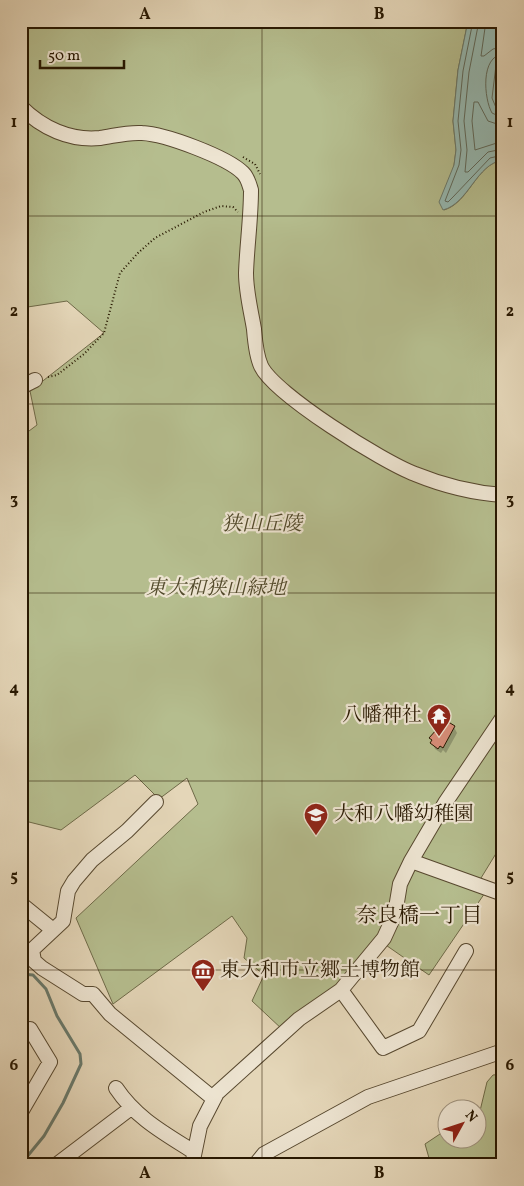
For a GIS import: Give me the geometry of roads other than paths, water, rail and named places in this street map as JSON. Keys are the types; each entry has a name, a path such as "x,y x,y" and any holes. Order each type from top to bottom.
{"street":[{"path":"21,107 39,122 56,132 70,136 99,138 130,133 156,134 180,142 228,163 242,172 248,178 251,190 246,274 256,347 260,365 267,377 283,392 334,427 404,469 448,485 503,495"},
{"path":"21,387 35,380"},
{"path":"116,1088 130,1108 141,1118 193,1158 200,1126 217,1094 299,1019 341,990 384,938 395,914 400,884 411,861 445,803 503,717"},
{"path":"156,802 127,831 111,842 92,860 74,881 68,891 64,921 32,950 34,962 83,994 93,994 110,1014 214,1099"},
{"path":"411,861 503,894"},
{"path":"21,904 53,930"},
{"path":"341,990 383,1048 419,1031 466,951"},
{"path":"21,1038 30,1029 50,1062 21,1112"},
{"path":"255,1165 264,1154 368,1097 503,1051"},
{"path":"56,1165 130,1108"}],"water":[{"path":"468,21 503,21 503,58 497,98 503,111 503,160 494,163 486,169 460,200 443,210 439,202 454,165 456,150 453,121 458,70"}],"waterway":[{"path":"21,974 33,975 46,989 57,1016 80,1054 81,1064 63,1103 44,1136 21,1164"}],"place":[{"name":"八幡神社","path":"439,737"},
{"name":"大和八幡幼稚園","path":"316,836"},
{"name":"東大和市立郷土博物館","path":"203,992"}],"district":[{"name":"奈良橋一丁目","path":"419,916"}],"park label":[{"name":"狭山丘陵","path":"262,525"},
{"name":"東大和狭山緑地","path":"216,589"}]}
